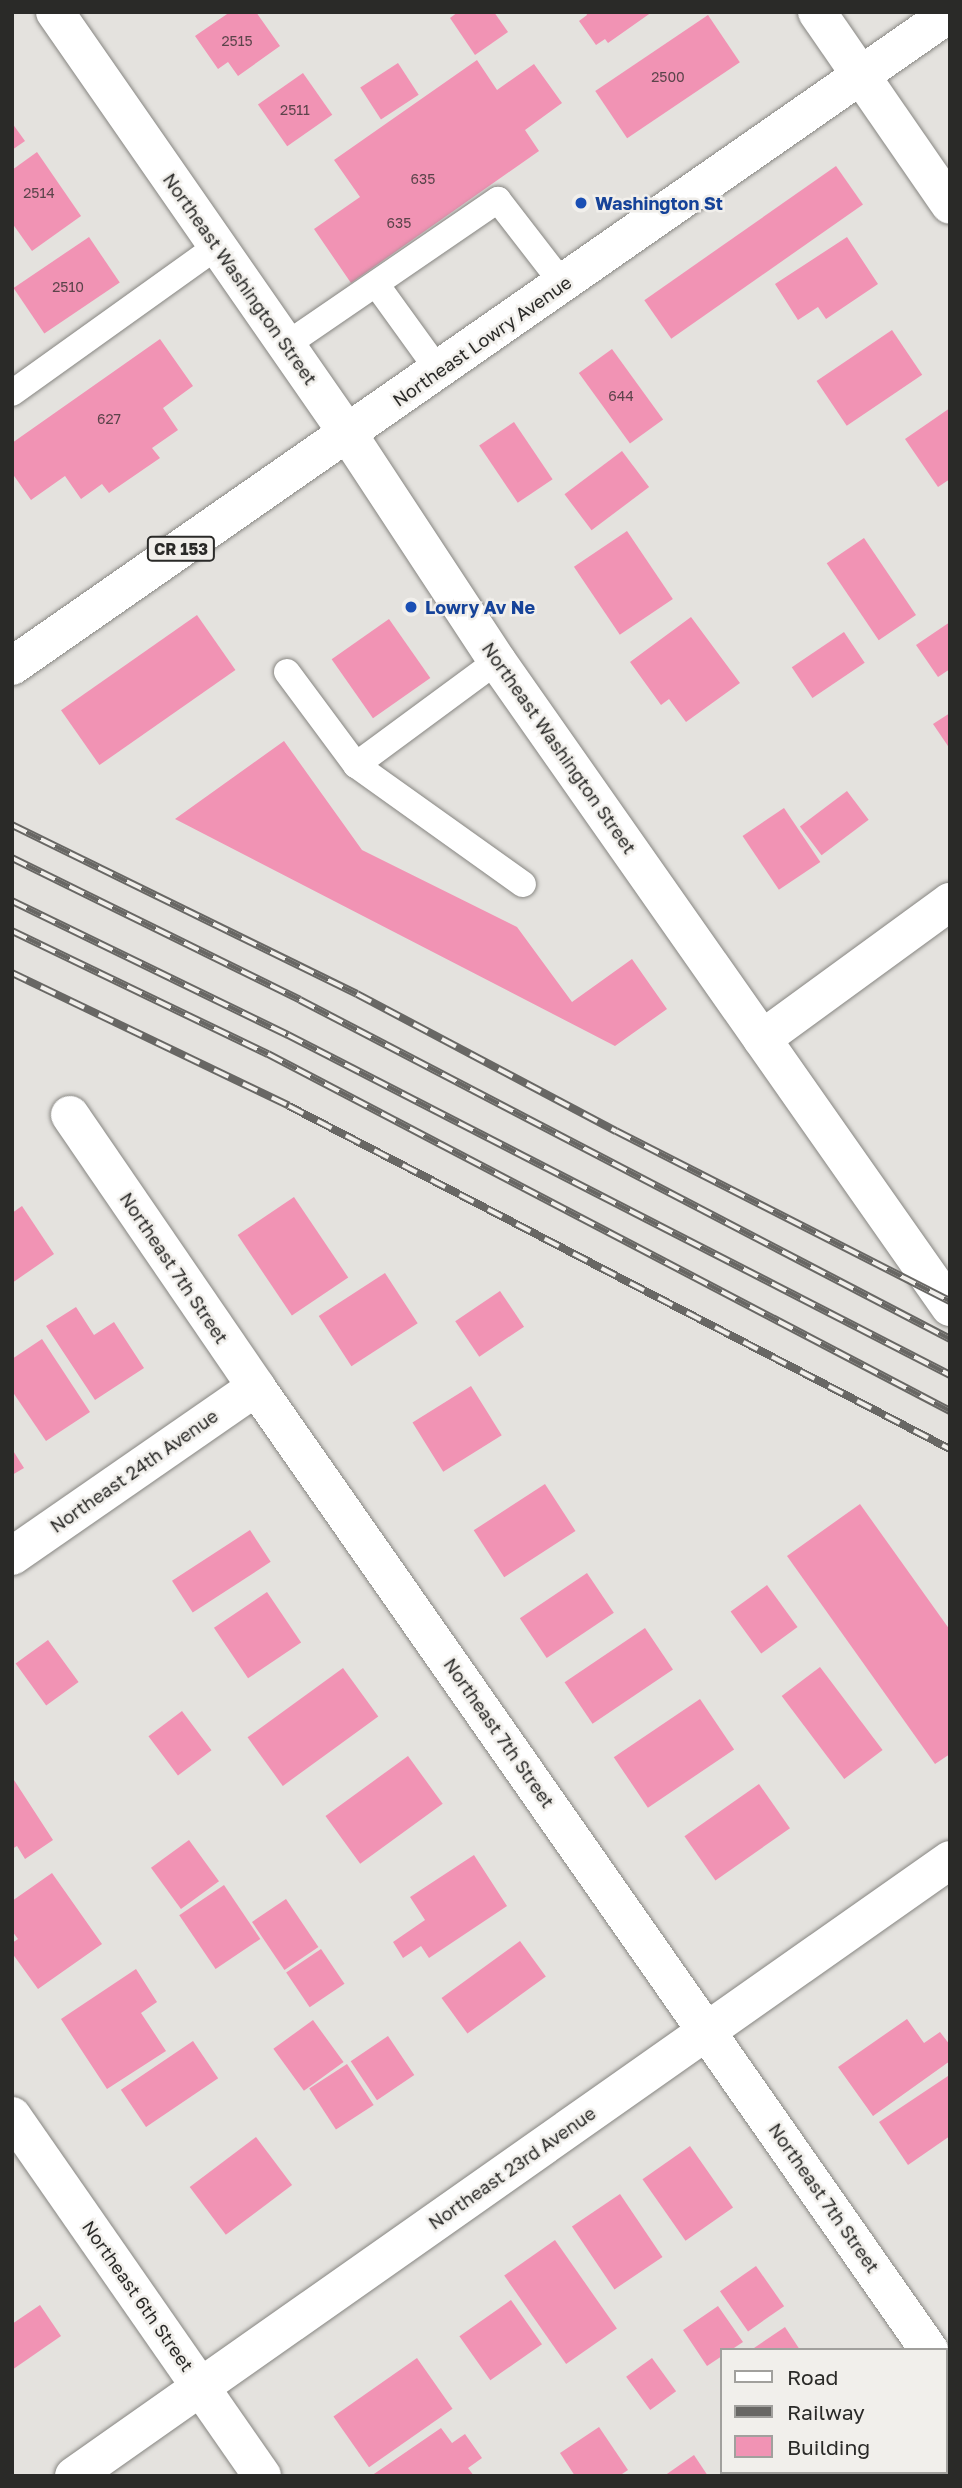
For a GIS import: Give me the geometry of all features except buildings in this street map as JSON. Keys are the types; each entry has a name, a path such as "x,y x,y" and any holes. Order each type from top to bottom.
{"street":[{"name":"Northeast Washington Street","path":"54,12 348,434 497,661 950,1307"},
{"path":"817,12 950,205"},
{"name":"Northeast Lowry Avenue","path":"13,665 950,13"},
{"path":"762,1039 950,902"},
{"name":"Northeast 7th Street","path":"70,1115 256,1387 708,2030 928,2348"},
{"name":"Northeast 24th Avenue","path":"12,1556 256,1387"},
{"name":"Northeast 23rd Avenue","path":"74,2476 950,1860"},
{"name":"Northeast 6th Street","path":"12,2116 262,2476"}],"lane":[{"path":"286,345 498,200 563,284"},
{"path":"12,393 217,246"},
{"path":"376,284 438,370"},
{"path":"356,765 497,661"},
{"path":"287,672 356,765 523,884"}],"railway":[{"path":"12,825 357,994 616,1131 950,1301"},
{"path":"12,858 300,1000 950,1339"},
{"path":"12,901 288,1035 950,1375"},
{"path":"12,931 268,1054 950,1411"},
{"path":"12,973 289,1106 950,1449"}],"place":[{"name":"Washington St","path":"581,203"},
{"name":"Lowry Av Ne","path":"411,607"}]}
